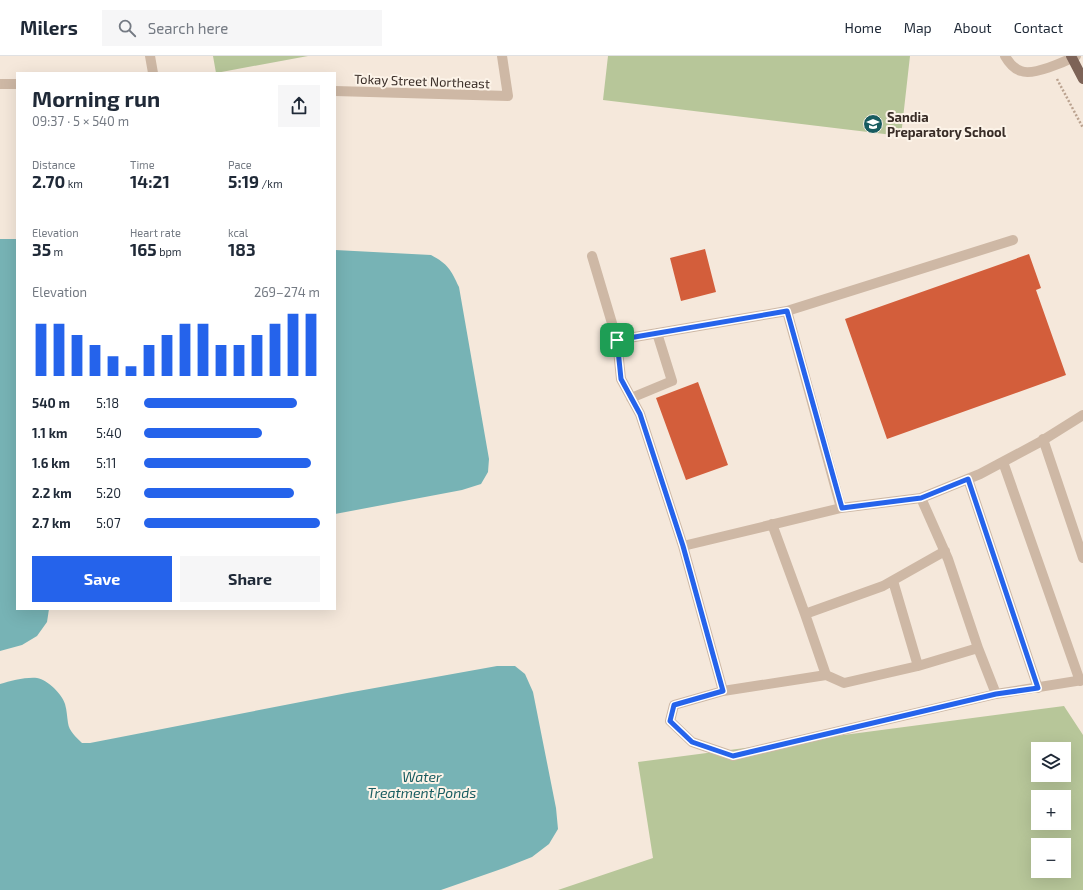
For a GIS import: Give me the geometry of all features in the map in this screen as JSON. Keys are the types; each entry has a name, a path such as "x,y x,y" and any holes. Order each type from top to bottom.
{"main road":[{"path":"1073,57 1083,79"}],"street":[{"path":"150,56 153,72"},
{"name":"Tokay Street Northeast","path":"336,91 508,96 502,56"},
{"path":"1005,56 1014,68 1022,72 1028,72 1050,66 1073,57"},
{"path":"0,84 16,84"},
{"path":"617,340 787,311 1013,240"},
{"path":"592,256 617,340 621,379 640,414 683,546 723,691"},
{"path":"787,311 842,508"},
{"path":"631,398 672,381 657,333"},
{"path":"683,546 842,508 921,498 968,479 1003,462 1043,440 1083,415"},
{"path":"1043,440 1083,558"},
{"path":"978,648 918,666 844,683 826,675 723,691 674,705 670,721 692,742 733,756 996,694 1081,681 1003,462"},
{"path":"968,479 1038,688"},
{"path":"921,498 945,551 978,648 996,694"},
{"path":"772,524 826,675"},
{"path":"805,614 883,586 945,551"},
{"path":"893,581 918,666"}],"path":[{"path":"1050,66 1083,128"}],"green space":[{"path":"213,56 308,56 221,72 216,72"},
{"path":"608,56 910,56 901,136 603,100"},
{"path":"1064,706 1083,735 1083,890 558,890 653,858 638,762"}],"water":[{"path":"0,239 16,239 16,610 49,610 47,622 37,636 22,645 0,651"},
{"path":"336,250 431,255 445,265 451,272 459,287 489,459 488,472 481,484 462,490 336,514"},
{"name":"Water Treatment Ponds","path":"497,666 515,666 525,674 533,692 556,808 558,829 549,844 532,857 441,890 0,890 0,684 28,678 37,678 46,682 61,696 65,704 71,731 82,743 90,743 347,693"}],"building":[{"path":"705,249 716,292 681,301 670,258"},
{"path":"1029,254 1041,288 1036,290 1066,375 887,439 845,319"},
{"path":"698,382 728,465 686,480 656,398"}],"place":[{"name":"Sandia Preparatory School","path":"873,124"}],"route":[{"path":"787,311 842,508 921,498 968,479 1038,688 996,694 733,756 692,742 670,721 674,705 723,691 683,546 640,414 621,379 617,340 787,311"}]}
